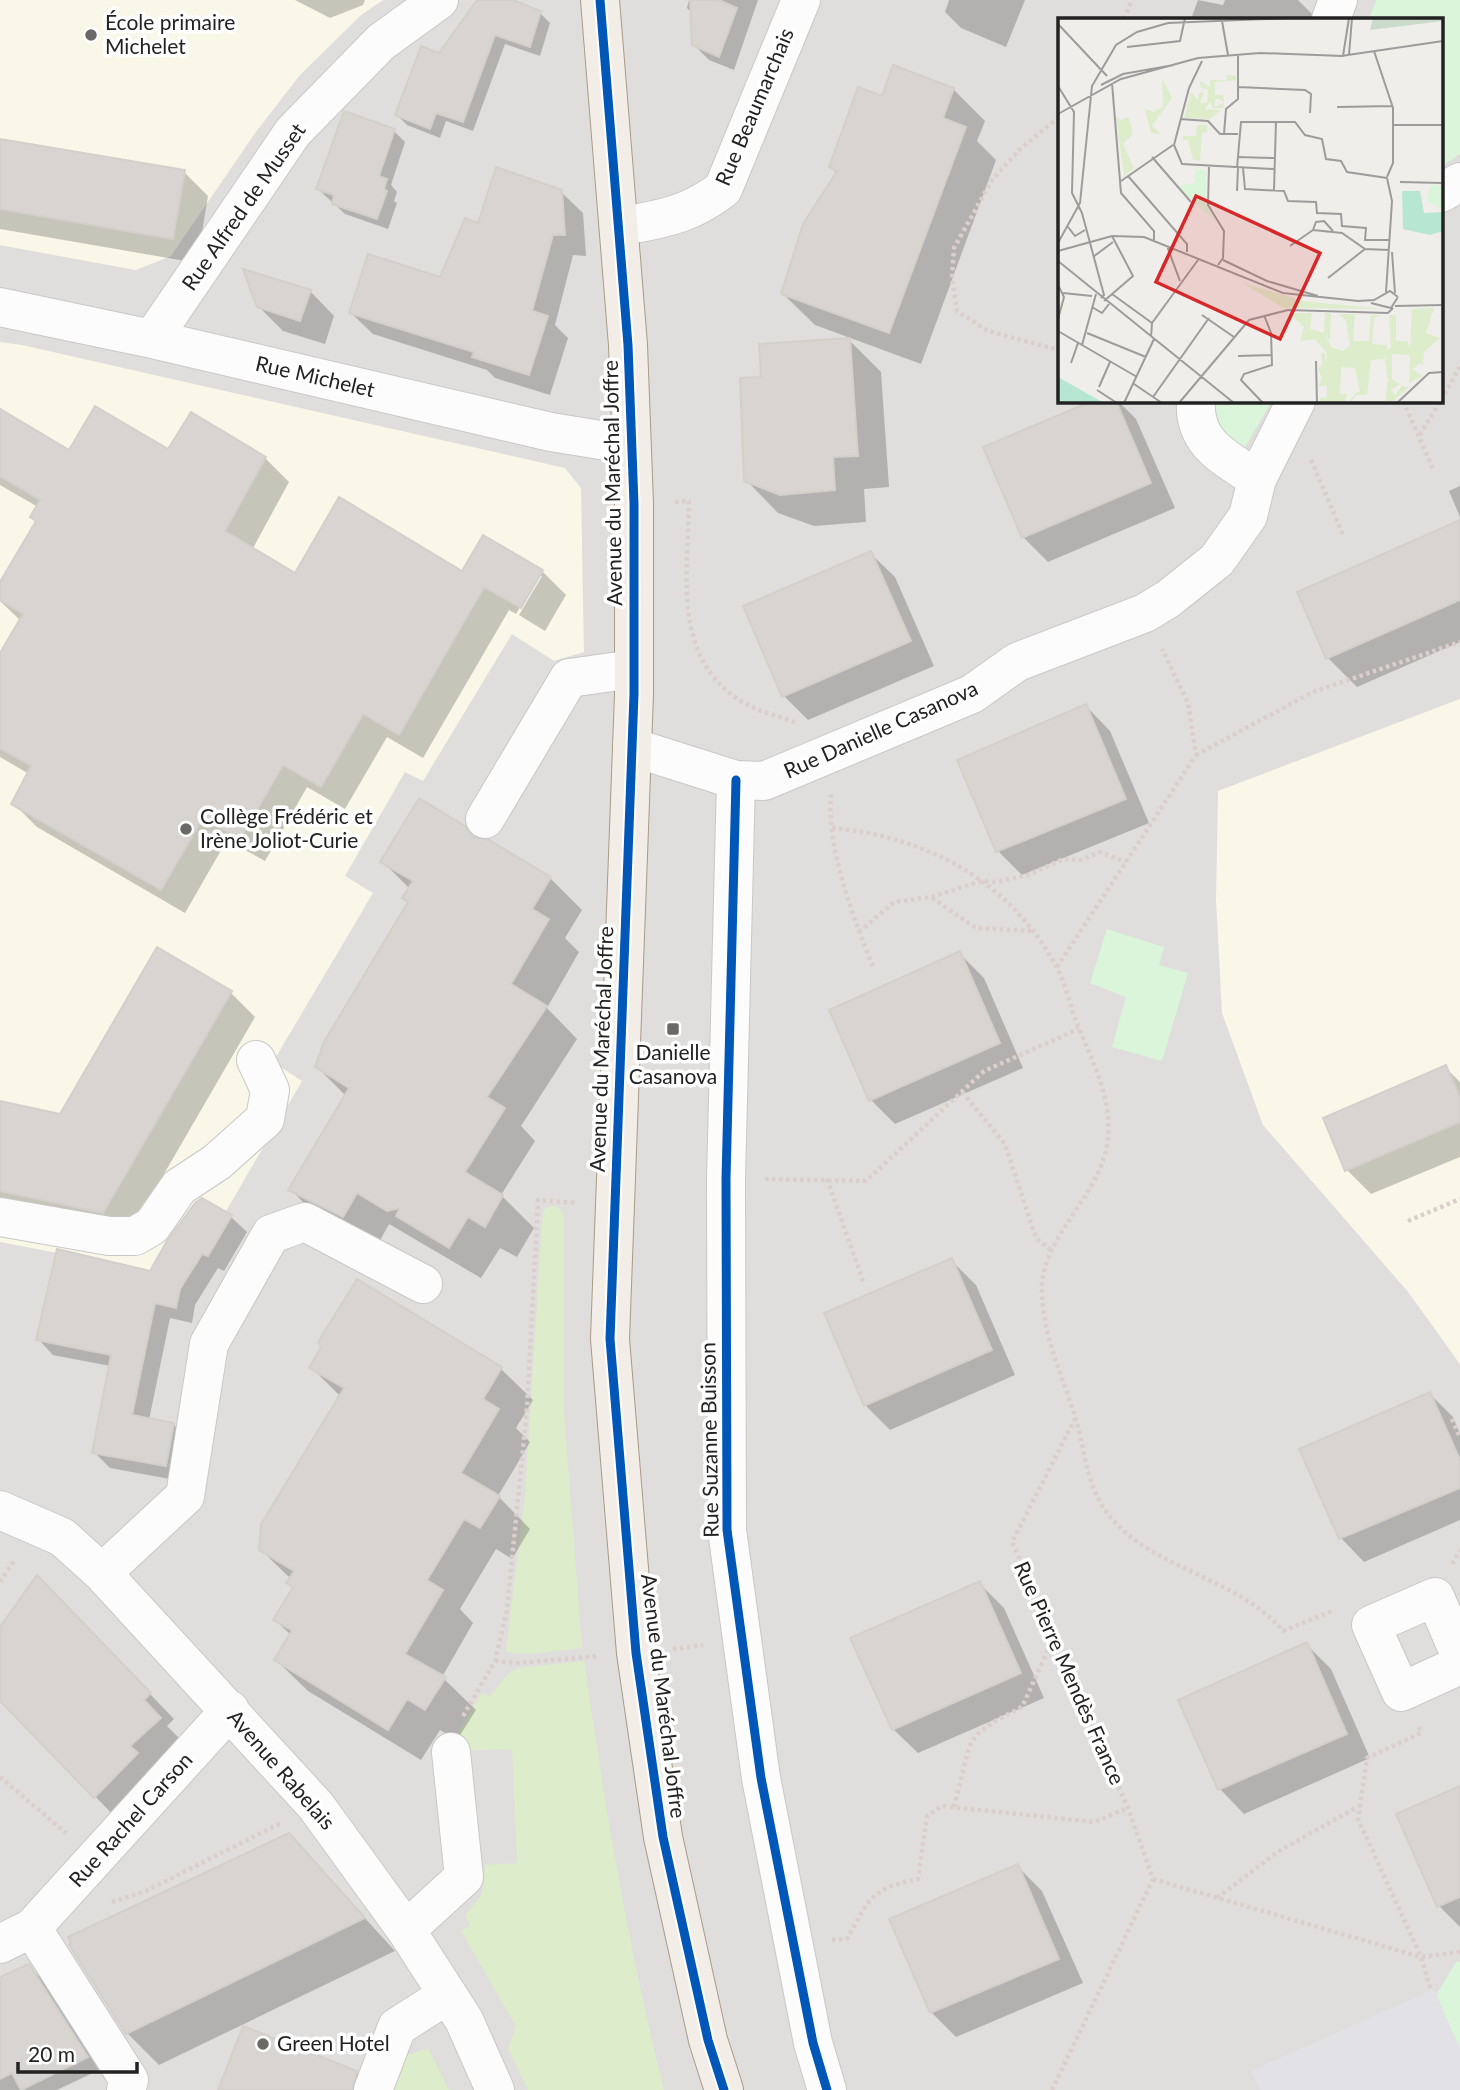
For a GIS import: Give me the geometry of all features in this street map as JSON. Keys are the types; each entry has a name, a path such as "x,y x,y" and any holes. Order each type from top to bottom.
{"main road":[{"name":"Avenue du Maréchal Joffre","path":"600,0 619,227 634,504 632,747 610,1339 636,1653 663,1837 708,2040 724,2090"}],"street":[{"name":"Rue Alfred de Musset","path":"152,339 293,132 381,41 439,0"},
{"name":"Rue Beaumarchais","path":"619,227 664,219 699,207 723,189 800,0"},
{"path":"1331,18 1338,0"},
{"path":"1442,191 1460,182"},
{"name":"Rue Michelet","path":"0,307 152,339 551,432 631,445"},
{"path":"1196,402 1195,415 1209,447 1257,479"},
{"name":"Rue Danielle Casanova","path":"632,747 736,780 764,781 972,694 1017,662 1145,613 1217,560 1248,516 1257,479 1297,402"},
{"path":"485,819 569,678 634,669"},
{"name":"Rue Suzanne Buisson","path":"736,780 726,1179 727,1531 761,1778 813,2043 827,2090"},
{"path":"0,1217 108,1236 135,1236 152,1226 179,1186 217,1163 265,1119 270,1090 256,1060"},
{"path":"102,1573 185,1496 209,1344 271,1234 304,1222 423,1284"},
{"name":"Avenue Rabelais","path":"0,1510 62,1537 102,1573 316,1806 406,1930 464,2021 495,2090"},
{"path":"1460,1655 1435,1597 1371,1625 1401,1692 1460,1665"},
{"name":"Rue Rachel Carson","path":"16,1936 96,1858 230,1710"},
{"path":"406,1930 464,1877 451,1752"},
{"path":"16,1936 129,2080 126,2090"},
{"path":"373,2090 397,2027 447,1995"}],"path":[{"path":"1124,18 1132,0"},
{"path":"1058,118 1019,150 992,180 954,248 952,278 957,311 988,331 1058,350"},
{"path":"1442,398 1460,366"},
{"path":"1404,402 1433,469"},
{"path":"1420,435 1440,402"},
{"path":"1281,436 1306,450 1344,537"},
{"path":"675,502 689,501 688,625 705,665 736,697 756,708 803,725"},
{"path":"1145,613 1188,703 1196,755"},
{"path":"1057,967 1196,755 1324,688 1460,642"},
{"path":"832,783 829,817 859,932 874,969"},
{"path":"832,828 884,835 919,845 952,861 1008,901 1033,931 1057,967 1099,1076 1109,1113 1107,1147 1095,1181 1052,1251 1041,1282 1043,1311 1052,1349 1076,1418 1092,1485 1113,1525 1138,1545 1196,1572 1268,1613 1283,1631 1345,1606 1371,1625"},
{"path":"859,932 894,902 931,897 982,881 996,882 1028,875 1063,859 1080,860 1100,852 1125,862"},
{"path":"931,897 976,928 1033,931"},
{"path":"726,1179 866,1181 984,1071 1079,1029"},
{"path":"962,1092 1006,1144 1036,1238 1052,1251"},
{"path":"827,1180 864,1284"},
{"path":"1408,1221 1460,1199"},
{"path":"464,1714 495,1661 507,1610 527,1408 538,1200 570,1203"},
{"path":"1452,1419 1460,1437"},
{"path":"954,1808 969,1747 977,1734 1022,1707 1054,1639"},
{"path":"495,1661 518,1663 585,1657"},
{"path":"1401,1692 1421,1733 1367,1758 1358,1819 1421,1957 1431,1991"},
{"path":"0,1777 96,1858"},
{"path":"1216,1898 1279,1851 1360,1805"},
{"path":"108,1903 146,1891 316,1806"},
{"path":"793,1944 847,1939 863,1909 883,1887 918,1879 927,1816 942,1806 1094,1822 1128,1808"},
{"path":"1052,2090 1153,1879 1421,1957 1460,1952"}],"shaded area":[{"path":"0,0 383,0 362,14 299,76 255,133 171,256 136,270 0,245"},
{"path":"383,0 1460,0 1460,699 1361,739 1409,1293 1460,1364 1460,2090 0,2090 0,245 136,270 255,133 299,76 362,14"},
{"name":"Collège Frédéric et Irène Joliot-Curie","path":"0,342 565,468 581,488 584,652 554,661 512,634 423,781 405,772 345,876 373,893 273,1062 302,1081 226,1211 232,1215 208,1256 202,1254 182,1277 0,1242"},
{"path":"1460,699 1460,1364 1409,1293 1263,1125 1222,1013 1216,900 1218,791"},
{"path":"1434,1989 1460,2049 1460,2090 1260,2090 1251,2071"}],"green space":[{"path":"1376,0 1460,0 1460,154 1442,166 1442,18 1369,18"},
{"path":"1211,402 1271,402 1245,447 1220,430"},
{"path":"1107,929 1164,947 1159,965 1188,973 1162,1061 1112,1047 1126,997 1090,983"},
{"path":"550,1206 558,1207 564,1215 564,1412 582,1648 529,1654 506,1652 525,1495 543,1210"},
{"path":"584,1661 618,1877 664,2090 528,2090 508,2048 516,2026 461,1931 470,1926 465,1916 482,1894 485,1865 517,1863 512,1749 459,1751 455,1738 482,1693 490,1696 508,1674 519,1668"},
{"path":"1456,1962 1460,1962 1460,2049 1436,1995"},
{"path":"428,2048 449,2090 392,2090 405,2056"}],"building":[{"path":"477,0 513,0 541,11 530,47 495,35 463,122 436,113 430,129 395,115 421,46 439,53"},
{"path":"690,0 719,0 737,8 719,57 692,45"},
{"path":"893,65 954,88 943,118 966,127 889,333 781,294 803,224 837,171 829,167 858,87 882,96"},
{"path":"344,111 395,129 379,176 387,179 384,189 387,191 377,219 332,204 334,195 316,189"},
{"path":"0,139 185,170 173,239 0,209"},
{"path":"496,167 562,190 565,235 553,235 532,311 548,316 529,375 472,357 474,352 349,313 368,254 440,277 465,218 478,223"},
{"path":"243,269 311,290 300,321 257,307"},
{"path":"850,338 858,456 833,457 835,490 780,495 744,481 740,378 761,377 759,344"},
{"path":"1090,402 1116,402 1151,483 1022,538 983,447"},
{"path":"95,406 168,449 191,412 266,457 225,531 295,573 339,497 462,571 483,535 543,570 521,608 484,587 399,735 363,714 321,787 283,765 240,839 203,818 161,890 11,804 31,766 0,748 0,653 23,614 0,600 0,582 36,521 30,517 40,500 0,476 0,409 69,450"},
{"path":"1460,520 1460,600 1326,659 1297,592"},
{"path":"871,551 911,641 782,697 743,606"},
{"path":"1086,704 1126,799 996,852 957,760"},
{"path":"419,798 465,826 473,837 489,840 551,877 532,909 549,919 511,984 547,1006 487,1097 505,1108 465,1172 503,1195 485,1227 468,1217 449,1248 396,1216 400,1208 387,1211 357,1193 343,1217 288,1190 349,1088 315,1067 324,1042 408,902 402,898 413,881 380,862"},
{"path":"157,947 232,991 103,1213 0,1191 0,1101 60,1114"},
{"path":"960,951 1000,1043 869,1101 829,1010"},
{"path":"1446,1065 1460,1098 1460,1122 1345,1171 1323,1118"},
{"path":"202,1198 232,1215 208,1256 202,1254 180,1289 176,1308 155,1303 132,1415 174,1423 166,1466 92,1453 111,1355 36,1340 57,1249 150,1271 167,1241 195,1203"},
{"path":"952,1258 992,1350 864,1406 824,1313"},
{"path":"357,1279 502,1367 483,1399 499,1409 461,1473 500,1496 480,1528 464,1519 427,1580 443,1590 405,1654 446,1677 425,1710 407,1699 388,1730 274,1660 292,1630 273,1620 293,1587 286,1583 294,1571 259,1550 261,1524 344,1388 309,1368 321,1347 318,1342"},
{"path":"1430,1392 1460,1460 1460,1488 1339,1539 1299,1449"},
{"path":"37,1575 151,1693 144,1700 161,1718 130,1746 138,1753 94,1798 0,1701 0,1627"},
{"path":"980,1581 1021,1673 892,1730 850,1638"},
{"path":"1307,1642 1347,1734 1218,1790 1178,1700"},
{"path":"1460,1786 1460,1897 1437,1907 1396,1814"},
{"path":"289,1833 365,1918 126,2034 69,1945 71,1943 68,1937"},
{"path":"1018,1864 1059,1959 930,2013 889,1919"},
{"path":"29,1964 88,2057 21,2090 12,2073 0,2079 0,1977"},
{"name":"Green Hotel","path":"243,2026 357,2071 352,2090 218,2090"}],"cycle path":[{"path":"600,0 628,345 634,504 634,694 610,1339 636,1653 663,1837 708,2040 724,2090"},
{"path":"736,780 726,1179 727,1530 761,1778 813,2043 827,2090"}],"place":[{"name":"École primaire Michelet","path":"91,35"},
{"name":"Collège Frédéric et Irène Joliot-Curie","path":"186,829"},
{"name":"Danielle Casanova","path":"673,1029"},
{"name":"Green Hotel","path":"263,2044"}]}
